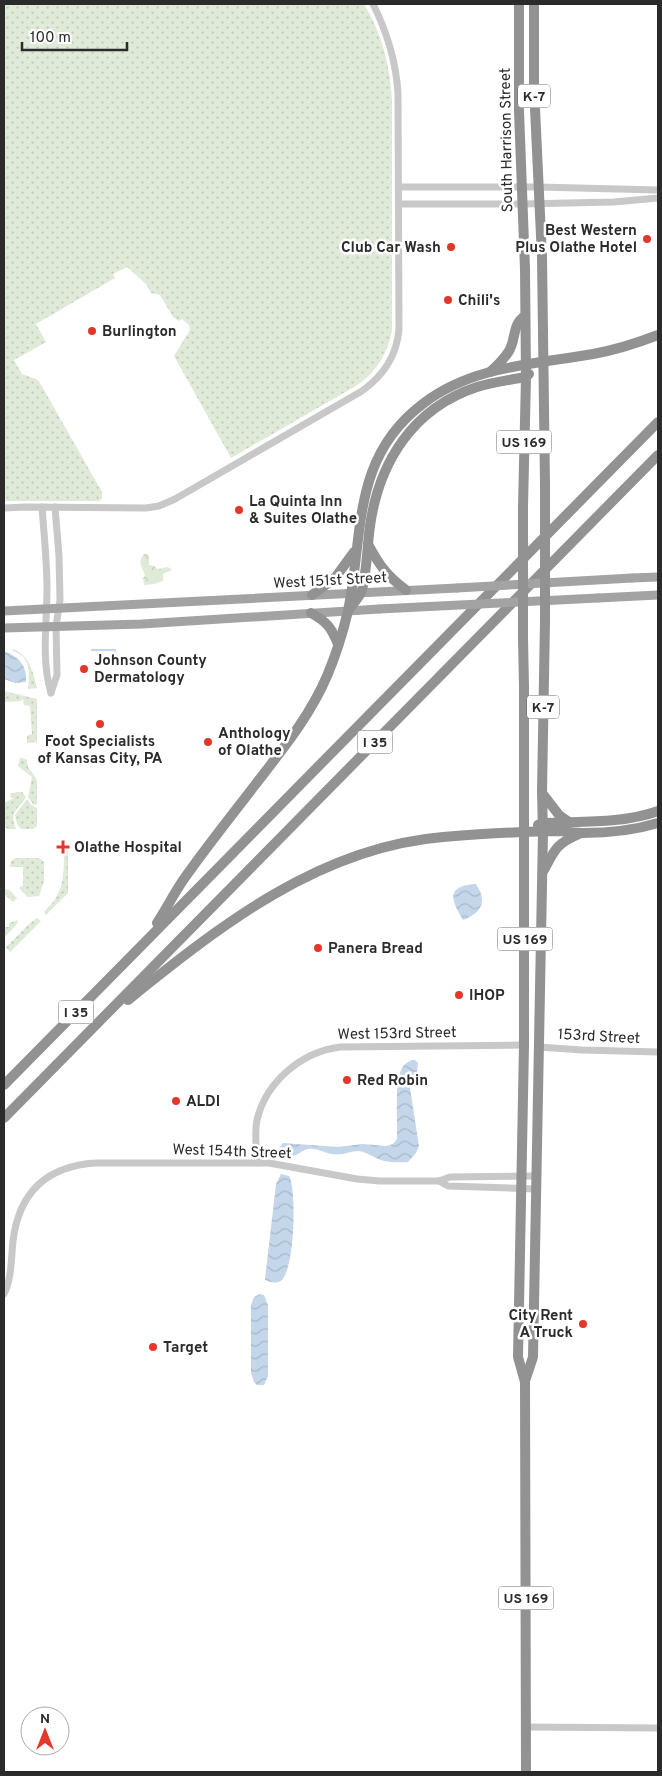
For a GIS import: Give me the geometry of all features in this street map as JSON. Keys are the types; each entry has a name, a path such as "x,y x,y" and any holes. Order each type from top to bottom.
{"highway":[{"name":"South Harrison Street","path":"519,4 519,111 525,365"},
{"name":"South Harrison Street","path":"534,4 534,88 542,257 544,362"},
{"path":"490,372 509,352 514,340 517,324 525,316"},
{"path":"148,939 185,877 307,714 328,674 348,611 366,488 380,453 393,435 422,404 456,383 474,376 525,365 604,352 658,335"},
{"path":"348,611 362,592 377,490 394,452 410,431 432,410 463,393 488,384 526,377 544,362"},
{"name":"K-7","path":"542,874 544,362"},
{"name":"US 169","path":"525,365 523,507 524,1045 518,1357 525,1382 526,1772"},
{"name":"I 35","path":"4,1085 658,422"},
{"name":"I 35","path":"4,1118 658,455"},
{"path":"368,544 380,567 406,590"},
{"path":"312,595 335,578 356,549"},
{"path":"311,613 330,627 338,644"},
{"path":"542,792 560,815 569,822"},
{"path":"92,1029 195,947 270,897 324,868 363,854 420,840 524,833 569,822 620,819 658,811"},
{"name":"US 169","path":"525,1382 533,1357 542,874 558,846 563,841 583,833 633,829 658,823"},
{"path":"543,828 583,833"}],"main road":[{"name":"West 151st Street","path":"4,612 658,577"},
{"path":"4,628 142,624 380,609 658,595"}],"street":[{"path":"4,508 146,508 165,504 371,384 389,363 398,336 400,187 397,77 393,54 373,4"},
{"path":"400,187 538,187 658,190"},
{"path":"400,204 614,202 658,198"},
{"path":"42,507 47,568 46,677 51,693 57,675 56,626 59,609 59,556 55,507"},
{"name":"West 153rd Street","path":"257,1163 256,1128 262,1108 280,1079 300,1061 311,1055 340,1047 524,1045"},
{"name":"153rd Street","path":"539,1048 658,1052"},
{"name":"West 154th Street","path":"4,1294 9,1281 14,1238 22,1208 33,1190 54,1173 75,1165 96,1163 257,1163 298,1167 358,1179 380,1181 439,1181 450,1177 537,1176"},
{"name":"West 154th Street","path":"439,1181 448,1186 536,1189"},
{"path":"526,1727 658,1728"}],"green space":[{"path":"4,4 364,4 376,26 384,50 392,100 392,330 388,347 370,375 356,386 231,458 174,356 190,330 189,325 182,319 179,321 173,317 160,295 151,293 146,284 127,267 113,274 115,278 36,324 46,342 14,360 22,374 36,379 40,383 102,492 102,499 99,501 4,501"},
{"path":"146,553 149,556 149,565 158,569 168,567 172,570 163,574 163,581 144,585 143,578 145,575 140,561"},
{"path":"13,649 23,655 27,660 37,688 28,689 28,665 22,656 12,651"},
{"path":"4,691 37,699 37,742 27,743 27,736 32,734 30,706 24,705 23,699 21,701 4,702"},
{"path":"20,758 27,760 28,767 37,780 37,805 33,804 28,797 32,777 18,766"},
{"path":"22,792 26,797 14,814 13,818 16,829 8,829 4,827 4,803 14,798 11,798 10,794"},
{"path":"27,799 31,805 37,808 37,826 33,829 21,829 17,824 15,815"},
{"path":"64,851 68,852 68,893 46,915 44,912 56,898 62,884"},
{"path":"15,858 39,858 44,862 44,881 39,896 28,897 19,888 23,885 23,867 10,867 11,861"},
{"path":"4,889 9,890 17,898 13,902 4,894"},
{"path":"37,918 41,921 10,952 6,947"},
{"path":"18,920 17,924 4,938 4,927 9,927 9,923"}],"water":[{"path":"4,651 21,662 25,671 26,682 15,683 4,679"},
{"path":"476,884 482,896 481,906 474,914 463,920 453,895 459,888"},
{"path":"412,1060 418,1063 417,1072 410,1088 419,1146 408,1162 384,1161 359,1151 335,1154 309,1149 290,1156 284,1155 279,1148 283,1143 337,1147 363,1144 386,1146 393,1144 397,1139 398,1082 402,1068"},
{"path":"281,1174 289,1176 292,1184 294,1213 292,1248 285,1275 280,1281 274,1283 265,1279 276,1184"},
{"path":"260,1294 264,1295 268,1305 268,1376 264,1385 257,1385 251,1373 251,1305 254,1297"}],"waterway":[{"path":"92,650 115,650 116,656"}],"place":[{"name":"Best Western Plus Olathe Hotel","path":"647,239"},
{"name":"Club Car Wash","path":"451,247"},
{"name":"Chili's","path":"448,300"},
{"name":"Burlington","path":"92,331"},
{"name":"La Quinta Inn & Suites Olathe","path":"239,510"},
{"name":"Johnson County Dermatology","path":"84,669"},
{"name":"Foot Specialists of Kansas City, PA","path":"100,724"},
{"name":"Anthology of Olathe","path":"208,742"},
{"name":"Olathe Hospital","path":"63,847"},
{"name":"Panera Bread","path":"318,948"},
{"name":"IHOP","path":"459,995"},
{"name":"Red Robin","path":"347,1080"},
{"name":"ALDI","path":"176,1101"},
{"name":"City Rent A Truck","path":"583,1324"},
{"name":"Target","path":"153,1347"}]}
